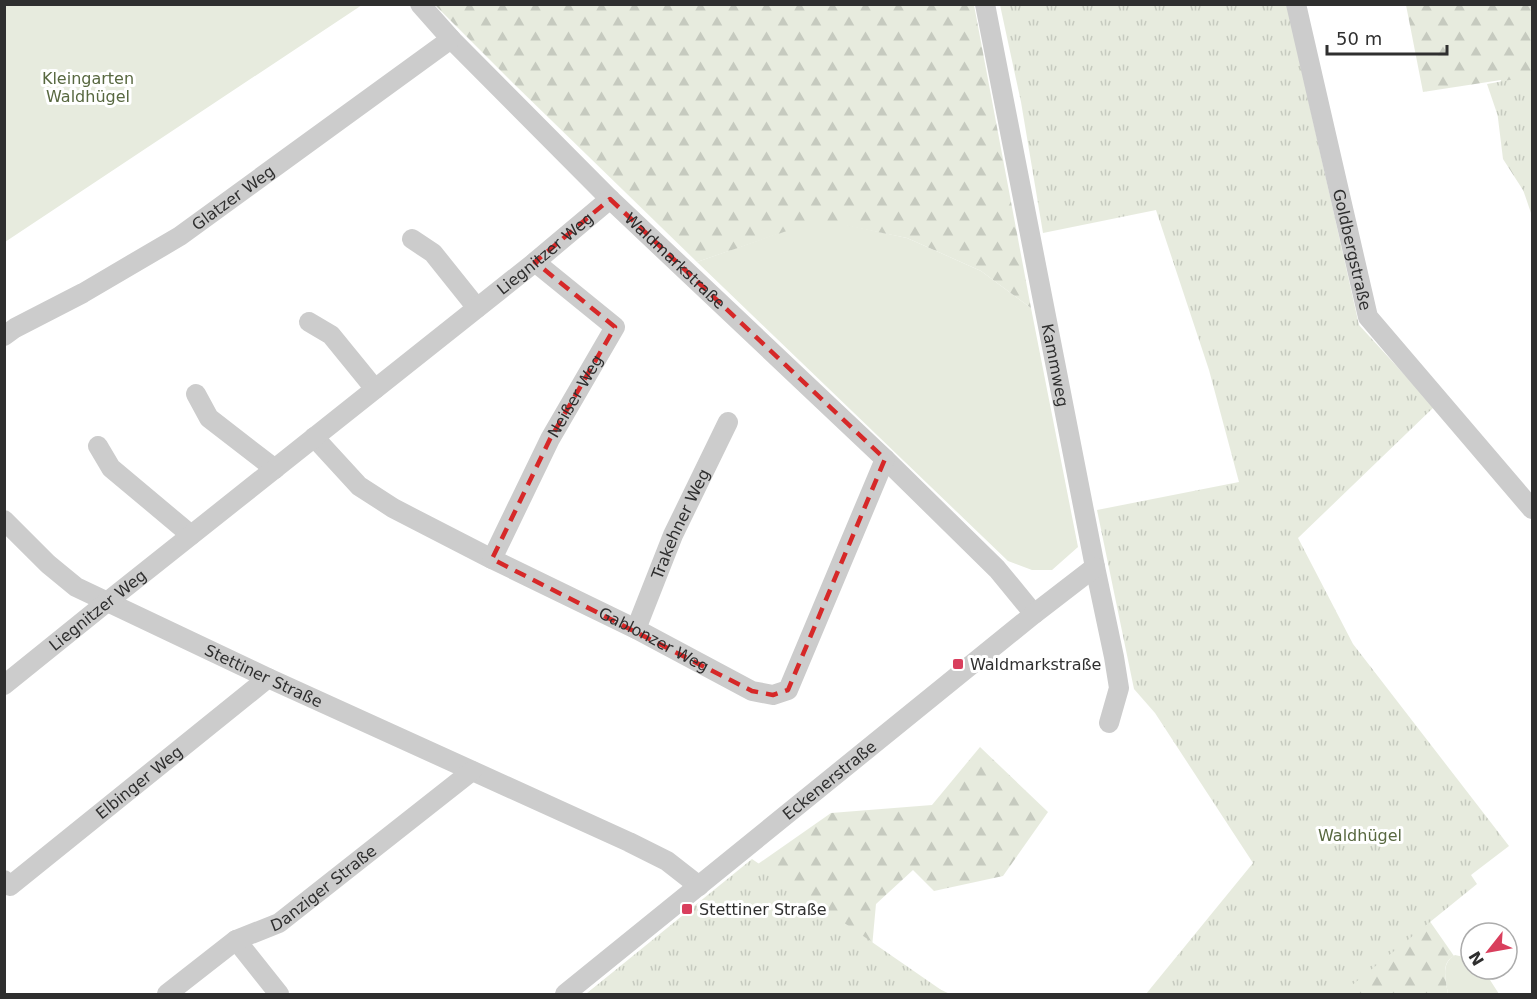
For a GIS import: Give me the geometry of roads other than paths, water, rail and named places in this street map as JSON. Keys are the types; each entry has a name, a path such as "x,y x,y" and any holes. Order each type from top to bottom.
{"street":[{"name":"Waldmarkstraße","path":"420,4 451,39 610,199 885,459 997,569 1034,615"},
{"name":"Kammweg","path":"985,4 1114,657 1119,688 1109,723"},
{"name":"Goldbergstraße","path":"1296,4 1368,317 1533,509"},
{"name":"Glatzer Weg","path":"4,336 180,236 451,39"},
{"name":"Liegnitzer Weg","path":"4,685 535,262 610,199"},
{"path":"412,239 433,253 477,308"},
{"name":"Neißer Weg","path":"492,559 550,440 615,327 535,262"},
{"path":"309,322 331,335 375,389"},
{"path":"196,394 209,417 275,469"},
{"name":"Trakehner Weg","path":"636,629 673,535 728,422"},
{"name":"Gablonzer Weg","path":"314,437 359,486 393,508 636,629 752,691 773,695 788,690 885,459"},
{"path":"98,446 111,468 191,535"},
{"name":"Stettiner Straße","path":"4,520 48,564 76,586 268,678 629,842 667,861 699,886"},
{"name":"Eckenerstraße","path":"565,994 1095,567"},
{"name":"Elbinger Weg","path":"6,886 268,678"},
{"name":"Danziger Straße","path":"167,994 236,940 279,923 472,771"},
{"path":"236,940 279,994"}],"place":[{"name":"Waldmarkstraße","path":"958,664"},
{"name":"Stettiner Straße","path":"687,909"}],"park label":[{"name":"Kleingarten Waldhügel","path":"88,87"},
{"name":"Waldhügel","path":"1360,835"}]}
